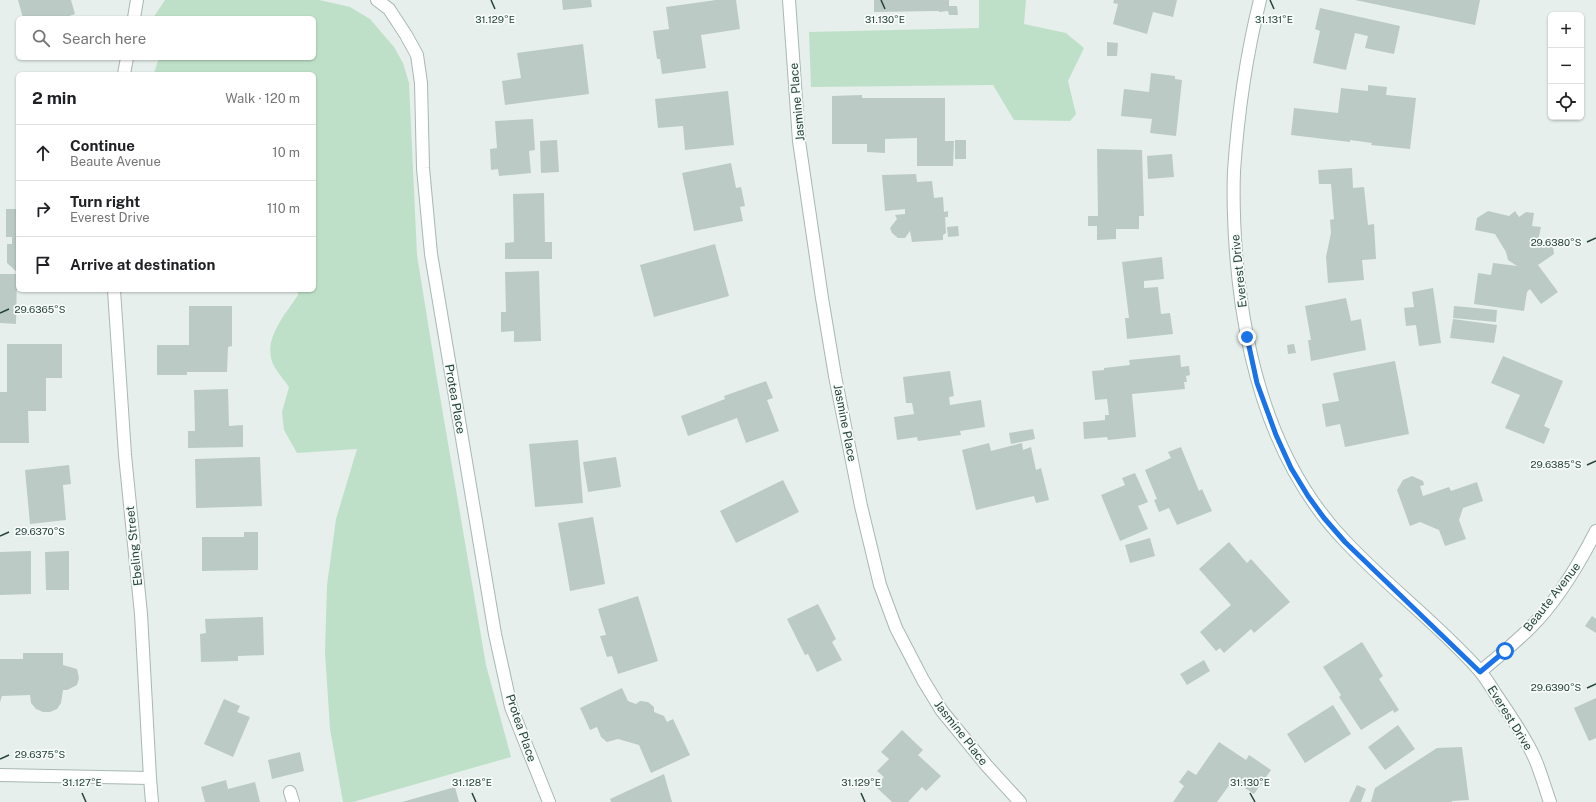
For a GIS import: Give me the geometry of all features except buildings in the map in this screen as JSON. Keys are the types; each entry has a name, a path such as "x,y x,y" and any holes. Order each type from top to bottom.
{"street":[{"path":"134,16 137,0"},
{"name":"Protea Place","path":"377,0 389,10 406,35 416,55 421,83 423,168 431,254 495,634 512,706 549,802"},
{"name":"Jasmine Place","path":"789,0 800,141 822,298 835,376 861,506 880,585 896,628 923,680 942,711 987,766 1020,802"},
{"name":"Everest Drive","path":"1260,0 1251,36 1242,92 1234,179 1234,221 1238,284 1257,383 1276,435 1291,468 1308,496 1324,518 1375,571 1422,614 1480,672 1508,711 1535,758 1550,802"},
{"path":"124,72 127,60"},
{"name":"Ebeling Street","path":"114,292 125,456 141,614 152,802"},
{"name":"Beaute Avenue","path":"1480,672 1532,626 1556,597 1580,563 1596,531"},
{"path":"0,775 150,778"}],"green space":[{"path":"165,0 319,0 350,7 370,19 394,47 403,63 409,83 417,255 486,665 511,757 353,802 343,802 330,729 325,652 327,585 336,519 357,449 297,453 284,430 282,412 289,387 274,366 270,347 276,329 298,295 298,292 316,292 316,72 154,72 158,60 316,60 316,16 154,16"},
{"path":"979,0 1026,0 1024,24 1066,33 1084,48 1068,81 1076,114 1070,121 1014,120 993,85 811,87 809,32 979,28"}],"route":[{"path":"1247,337 1257,383 1276,435 1291,468 1308,496 1324,518 1345,542 1422,614 1480,672 1505,651"}]}
